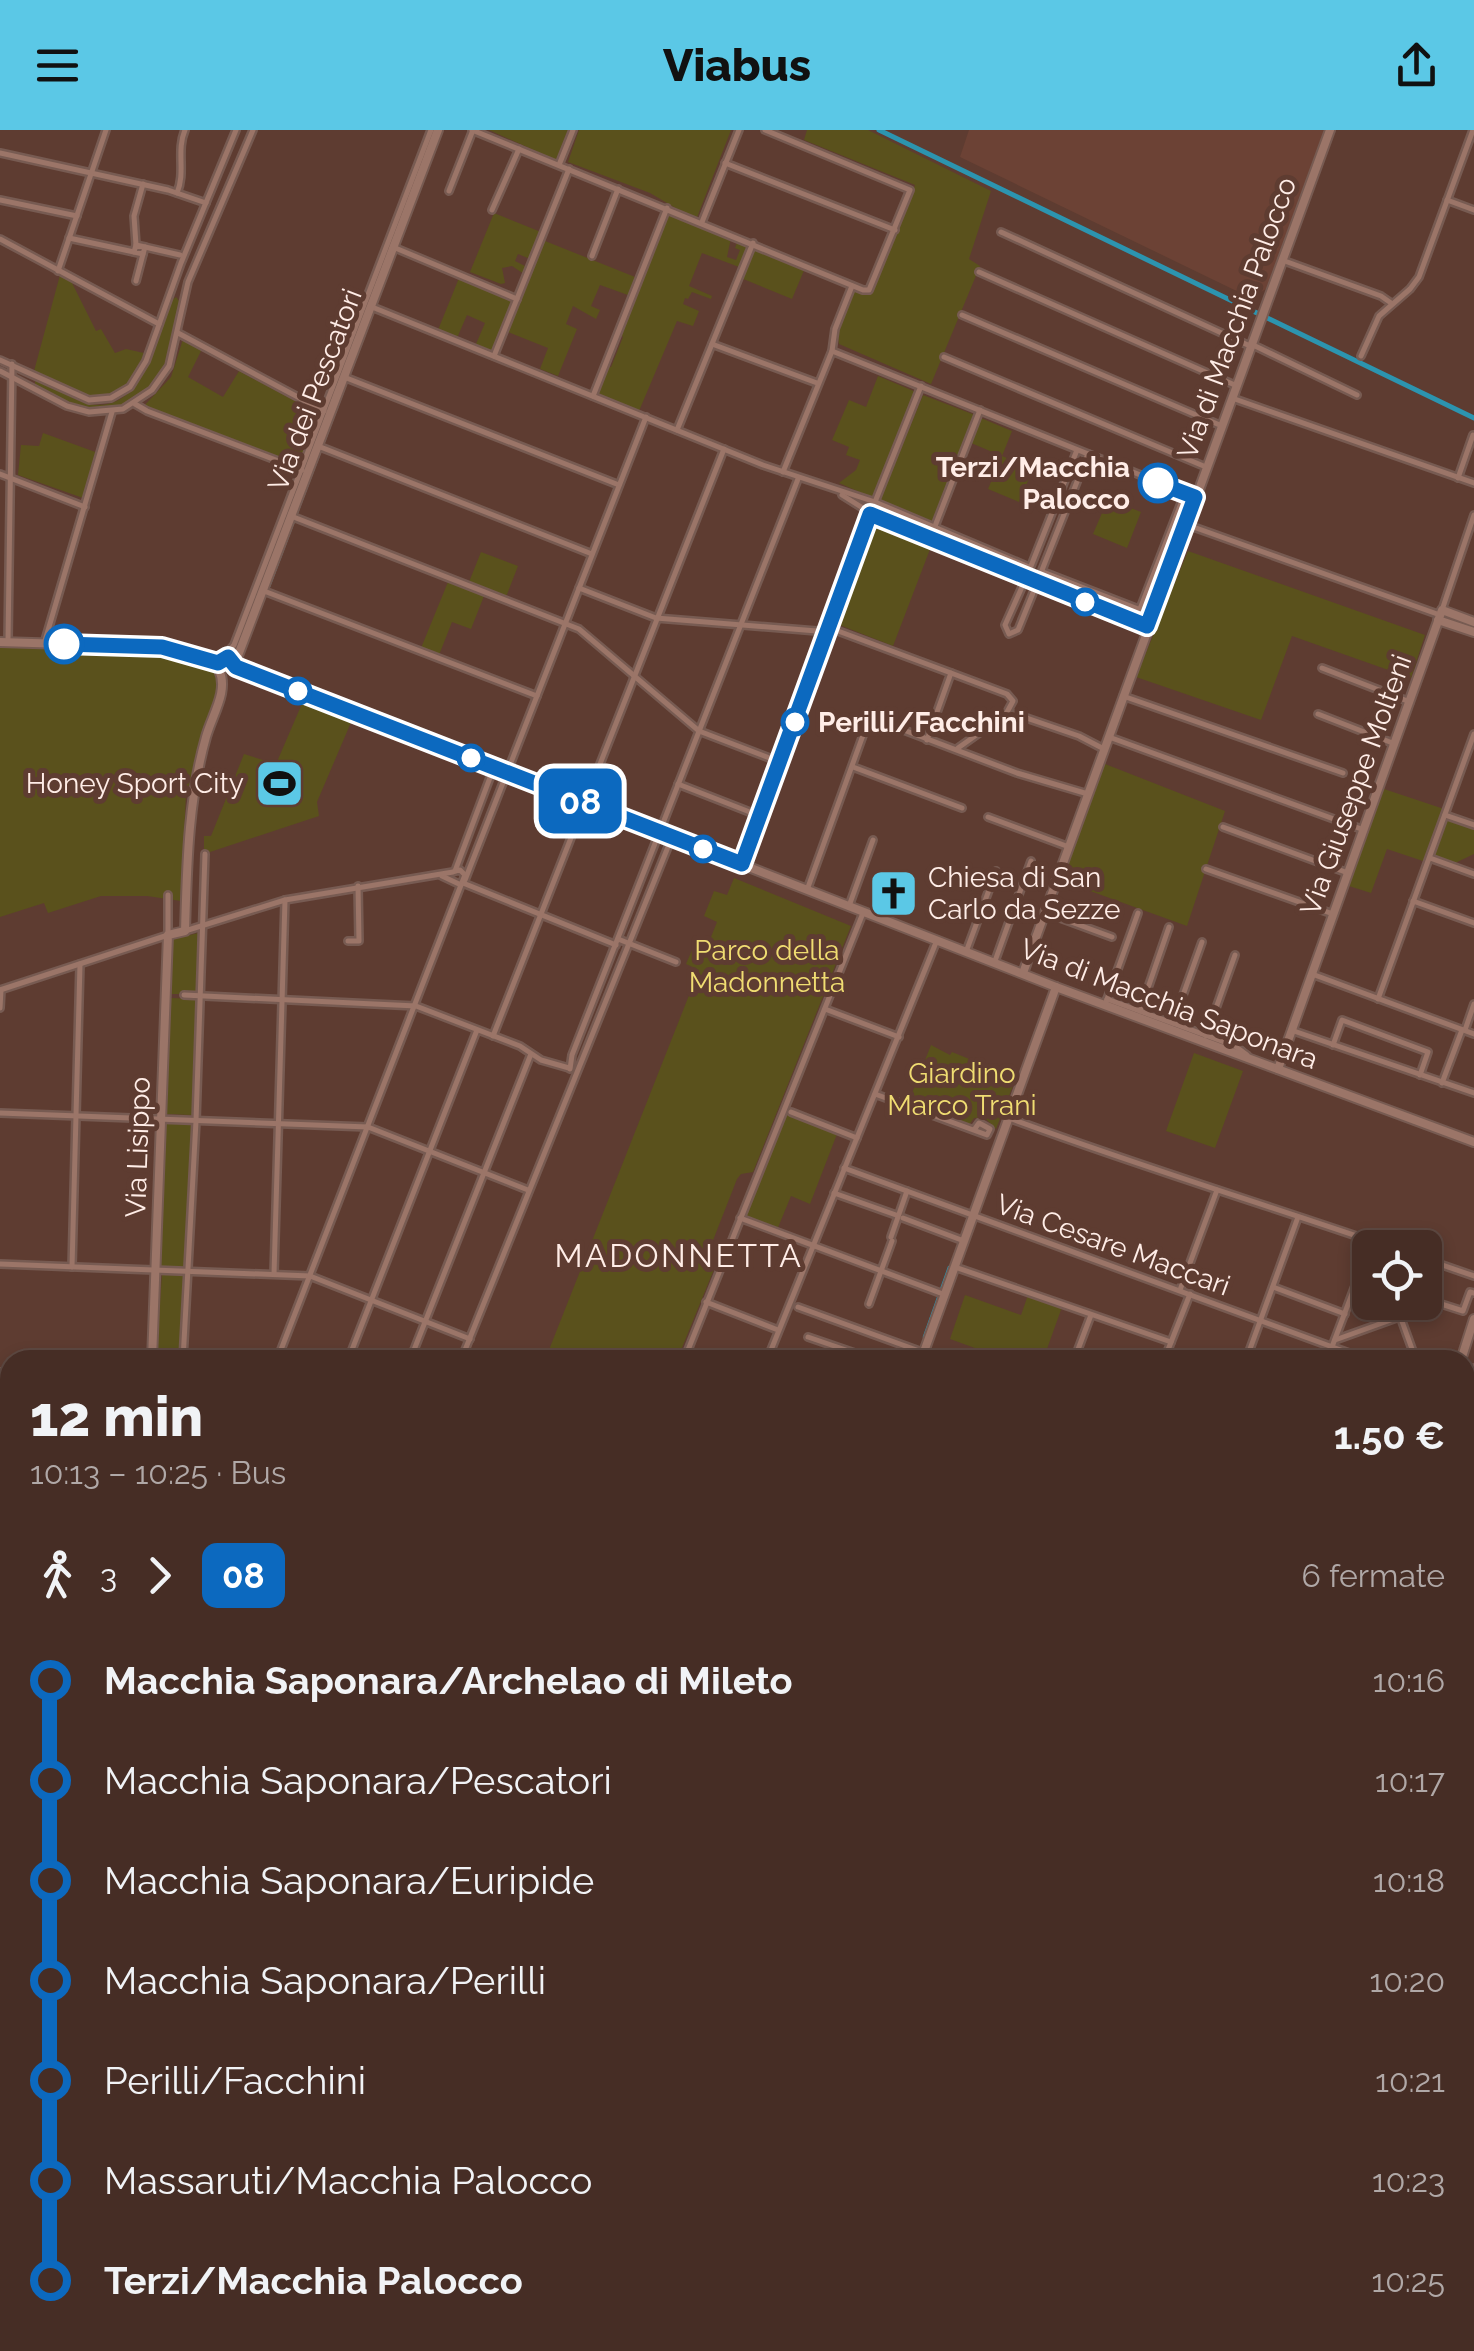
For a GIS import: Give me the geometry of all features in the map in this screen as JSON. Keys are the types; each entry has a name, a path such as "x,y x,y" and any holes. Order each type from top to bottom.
{"street":[{"path":"58,271 106,130"},
{"path":"177,193 182,176 180,146 186,130"},
{"path":"0,371 78,410 112,412 135,404 162,380 178,333 188,280 253,130"},
{"name":"Via dei Pescatori","path":"219,664 237,649 294,517 348,379 434,130"},
{"name":"Via dei Pescatori","path":"234,666 324,411 434,130"},
{"path":"559,165 573,130"},
{"path":"702,222 739,130"},
{"path":"450,191 476,131 864,291 872,288 910,190 765,130"},
{"name":"Via di Macchia Palocco","path":"1132,621 1206,467 1330,130"},
{"path":"1361,356 1375,322 1419,277 1473,130"},
{"path":"235,134 238,148 248,142"},
{"path":"0,360 89,400 118,395 140,374 235,134"},
{"path":"492,210 518,149"},
{"path":"226,154 236,150 240,161"},
{"path":"0,152 143,184 206,203"},
{"path":"726,163 895,230"},
{"path":"494,356 570,169"},
{"path":"135,248 134,216 143,184"},
{"path":"592,256 618,188"},
{"path":"0,200 77,216"},
{"path":"1447,200 1474,210"},
{"path":"592,397 667,208"},
{"path":"1002,232 1357,396"},
{"path":"69,238 180,255"},
{"path":"0,239 159,324"},
{"path":"678,430 752,243"},
{"path":"395,249 517,299"},
{"path":"136,282 144,251"},
{"path":"1282,260 1391,303"},
{"path":"978,272 1236,386"},
{"path":"783,472 832,351 834,329 852,286"},
{"path":"373,308 1152,614"},
{"path":"962,314 1222,426"},
{"path":"178,333 324,411"},
{"path":"712,344 818,384"},
{"path":"832,351 1190,495"},
{"path":"944,357 1206,467"},
{"path":"12,364 12,479 4,642 162,647 219,664 223,688 206,737 191,805 184,930"},
{"path":"22,382 28,379 28,371"},
{"path":"35,389 34,378 41,376"},
{"path":"348,379 619,485"},
{"path":"742,864 921,386"},
{"path":"1232,398 1474,483"},
{"path":"135,404 142,410 302,470"},
{"path":"930,540 980,410"},
{"path":"44,644 112,412"},
{"path":"281,1350 646,417"},
{"path":"1458,478 1473,435"},
{"path":"321,447 592,554"},
{"path":"493,1036 724,449"},
{"path":"1077,450 1031,580 1019,629 1009,634 1005,626 1031,580 1088,454"},
{"path":"0,474 86,508"},
{"path":"465,1350 653,847 798,478"},
{"path":"835,491 870,514 930,540 1147,626"},
{"name":"Via di Macchia Palocco","path":"1023,973 1185,524 1190,495"},
{"name":"Via Giuseppe Molteni","path":"1278,1068 1474,515"},
{"path":"294,517 578,628 700,731 780,762"},
{"path":"1185,524 1440,615 1474,632"},
{"path":"579,588 656,618 829,630 1008,694 1013,701 1006,714 958,748"},
{"path":"264,590 536,696"},
{"path":"1440,615 1474,622"},
{"name":"Via di Macchia Saponara","path":"219,664 230,658 234,666 966,952 1092,1000 1107,1000 1248,1058 1474,1142"},
{"path":"1322,668 1410,702"},
{"path":"927,740 951,673"},
{"path":"1123,696 1344,773"},
{"path":"1015,714 1104,749"},
{"path":"1318,714 1395,744"},
{"path":"807,890 866,727 873,721 1088,794"},
{"path":"1378,999 1474,734"},
{"path":"1109,737 1364,830"},
{"path":"452,881 494,767"},
{"path":"853,767 962,808"},
{"path":"488,782 496,781 501,788"},
{"path":"678,784 760,816"},
{"path":"1445,815 1474,826"},
{"path":"988,817 1069,846"},
{"path":"1222,827 1348,873"},
{"path":"573,1069 586,1055 672,837"},
{"path":"849,906 872,840"},
{"path":"653,847 662,847 666,852"},
{"path":"184,1350 205,854"},
{"path":"1430,858 1474,874"},
{"path":"994,962 1031,860"},
{"path":"1206,869 1333,914"},
{"path":"0,1008 0,990 285,900 462,871 463,883"},
{"path":"966,952 996,871"},
{"path":"439,875 616,945 629,944 676,962"},
{"path":"348,941 358,940 358,886"},
{"path":"168,896 168,935"},
{"path":"274,1274 285,900"},
{"path":"1413,901 1474,923"},
{"path":"688,1350 863,911"},
{"path":"1044,912 1112,937"},
{"path":"1138,913 1107,1000 1235,1046 1248,1058"},
{"path":"1140,1011 1170,927"},
{"name":"Via Lisippo","path":"152,1350 168,935"},
{"path":"772,1350 937,940"},
{"path":"1173,1024 1202,942"},
{"path":"616,945 624,956"},
{"path":"1206,1036 1235,955"},
{"path":"72,1267 80,964"},
{"path":"1312,974 1474,1034"},
{"path":"927,1350 941,1294 955,1267 1056,987"},
{"path":"184,995 416,1006 573,1069"},
{"path":"1442,1083 1474,1004"},
{"path":"825,1009 899,1037"},
{"path":"1333,1045 1342,1020 1428,1052 1420,1075"},
{"path":"352,1350 477,1030"},
{"path":"1291,1030 1474,1093"},
{"path":"414,1350 530,1054"},
{"path":"1265,1064 1283,1054"},
{"path":"876,1094 974,1130"},
{"path":"790,1112 856,1138"},
{"path":"0,1113 368,1127 528,1190"},
{"path":"1009,1118 1352,1237"},
{"name":"Via Cesare Maccari","path":"844,1168 1346,1350"},
{"path":"1180,1290 1217,1189"},
{"path":"869,1304 908,1191"},
{"path":"834,1193 964,1241"},
{"path":"1250,1350 1298,1217"},
{"path":"740,1218 941,1294"},
{"path":"0,1264 310,1276 470,1339"},
{"path":"1442,1265 1474,1276"},
{"path":"955,1267 1171,1342"},
{"path":"1273,1287 1344,1314"},
{"path":"1442,1303 1463,1311 1470,1292 1474,1294"},
{"path":"1168,1350 1190,1294"},
{"path":"1331,1350 1352,1294"},
{"path":"706,1302 779,1330"},
{"path":"798,1307 907,1350"},
{"path":"1078,1350 1091,1315"},
{"path":"1464,1350 1474,1319"},
{"path":"1333,1344 1390,1320"},
{"path":"1401,1320 1412,1350"},
{"path":"808,1337 846,1350"}],"shaded area":[{"path":"969,130 1324,130 1266,289 1251,298 960,157"}],"green space":[{"path":"489,130 568,130 556,160"},
{"path":"579,130 731,130 696,220 650,193 568,162"},
{"path":"807,130 868,130 991,191 969,259 980,266 931,384 839,344 837,333 852,291 855,288 872,294 915,185 804,140"},
{"path":"669,212 731,238 727,257 736,260 738,240 748,244 739,267 702,253 689,286 712,296 711,299 692,292 685,298 683,304 699,311 693,326 677,321 639,411 596,394 607,367 611,367 623,337 620,334"},
{"path":"494,213 541,232 530,259 518,254 515,261 527,267 524,274 512,266 502,268 505,283 501,284 470,272"},
{"path":"545,241 635,277 628,295 600,285 591,306 600,310 596,319 573,306 566,324 577,329 558,376 540,369 548,348 508,332"},
{"path":"754,247 805,268 792,299 741,278"},
{"path":"60,275 71,281 96,331 101,329 115,353 126,349 144,353 123,388 111,395 83,395 34,371"},
{"path":"459,278 513,300 492,351 476,344 485,323 467,315 457,338 438,330"},
{"path":"176,297 181,303 168,365 152,390 137,402 121,409 88,408 35,386 35,381 40,380 83,402 103,405 119,400 133,389 143,373"},
{"path":"183,339 202,349 188,377 223,397 239,371 319,414 299,467 143,407 171,377"},
{"path":"878,376 916,392 873,498 839,483 856,470 860,460 846,455 849,447 832,440 849,400 866,407"},
{"path":"923,395 975,415 932,521 880,500"},
{"path":"981,418 1012,431 1002,456 971,443"},
{"path":"43,433 98,453 83,498 18,475 21,445 39,446"},
{"path":"1002,456 1033,469 1019,502 988,489"},
{"path":"1108,499 1141,512 1127,548 1093,534"},
{"path":"876,523 932,544 893,646 837,624"},
{"path":"1188,551 1425,635 1411,678 1292,636 1261,720 1136,677"},
{"path":"481,552 518,566 506,597 469,582"},
{"path":"448,582 484,596 471,629 452,622 439,655 421,648"},
{"path":"0,647 167,653 212,664 221,678 221,686 186,794 181,901 101,896 48,913 44,903 0,917"},
{"name":"Honey Sport City","path":"304,699 352,720 317,802 319,816 204,854 204,836 211,836 244,754 276,764"},
{"path":"1100,762 1225,811 1187,926 1057,879"},
{"path":"1384,789 1444,809 1426,862 1387,849 1371,893 1349,886"},
{"path":"1446,817 1474,827 1474,854 1453,864 1432,857"},
{"name":"Parco della Madonnetta","path":"734,878 851,926 753,1172 737,1179 710,1248 710,1253 719,1257 681,1350 549,1350 699,970 686,964 695,943 707,947 717,922 704,916 714,891 727,895"},
{"path":"198,933 198,994 171,994 171,940"},
{"path":"170,998 196,999 192,1115 166,1114"},
{"name":"Giardino Marco Trani","path":"931,1045 1016,1078 996,1129 984,1117 974,1118 969,1125 909,1101"},
{"path":"1194,1053 1243,1071 1215,1148 1166,1131"},
{"path":"786,1114 837,1134 810,1204 791,1196 777,1230 744,1217"},
{"path":"165,1123 193,1124 188,1267 160,1266"},
{"path":"162,1274 187,1276 183,1350 157,1350"},
{"path":"965,1295 1021,1315 1028,1295 1062,1307 1047,1350 980,1350 950,1339"}],"waterway":[{"path":"879,130 1474,418"},
{"path":"268,589 427,170"},
{"path":"924,1337 949,1267"}],"bus line":[{"name":"08","path":"64,644 162,647 218,663 228,657 236,667 742,864 870,514 1147,626 1195,497 1158,483"}],"place":[{"name":"Terzi/Macchia Palocco","path":"1158,483"},
{"name":"Perilli/Facchini","path":"795,722"},
{"name":"Honey Sport City","path":"279,783"},
{"name":"Chiesa di San Carlo da Sezze","path":"893,893"}],"district":[{"name":"MADONNETTA","path":"679,1255"}]}
